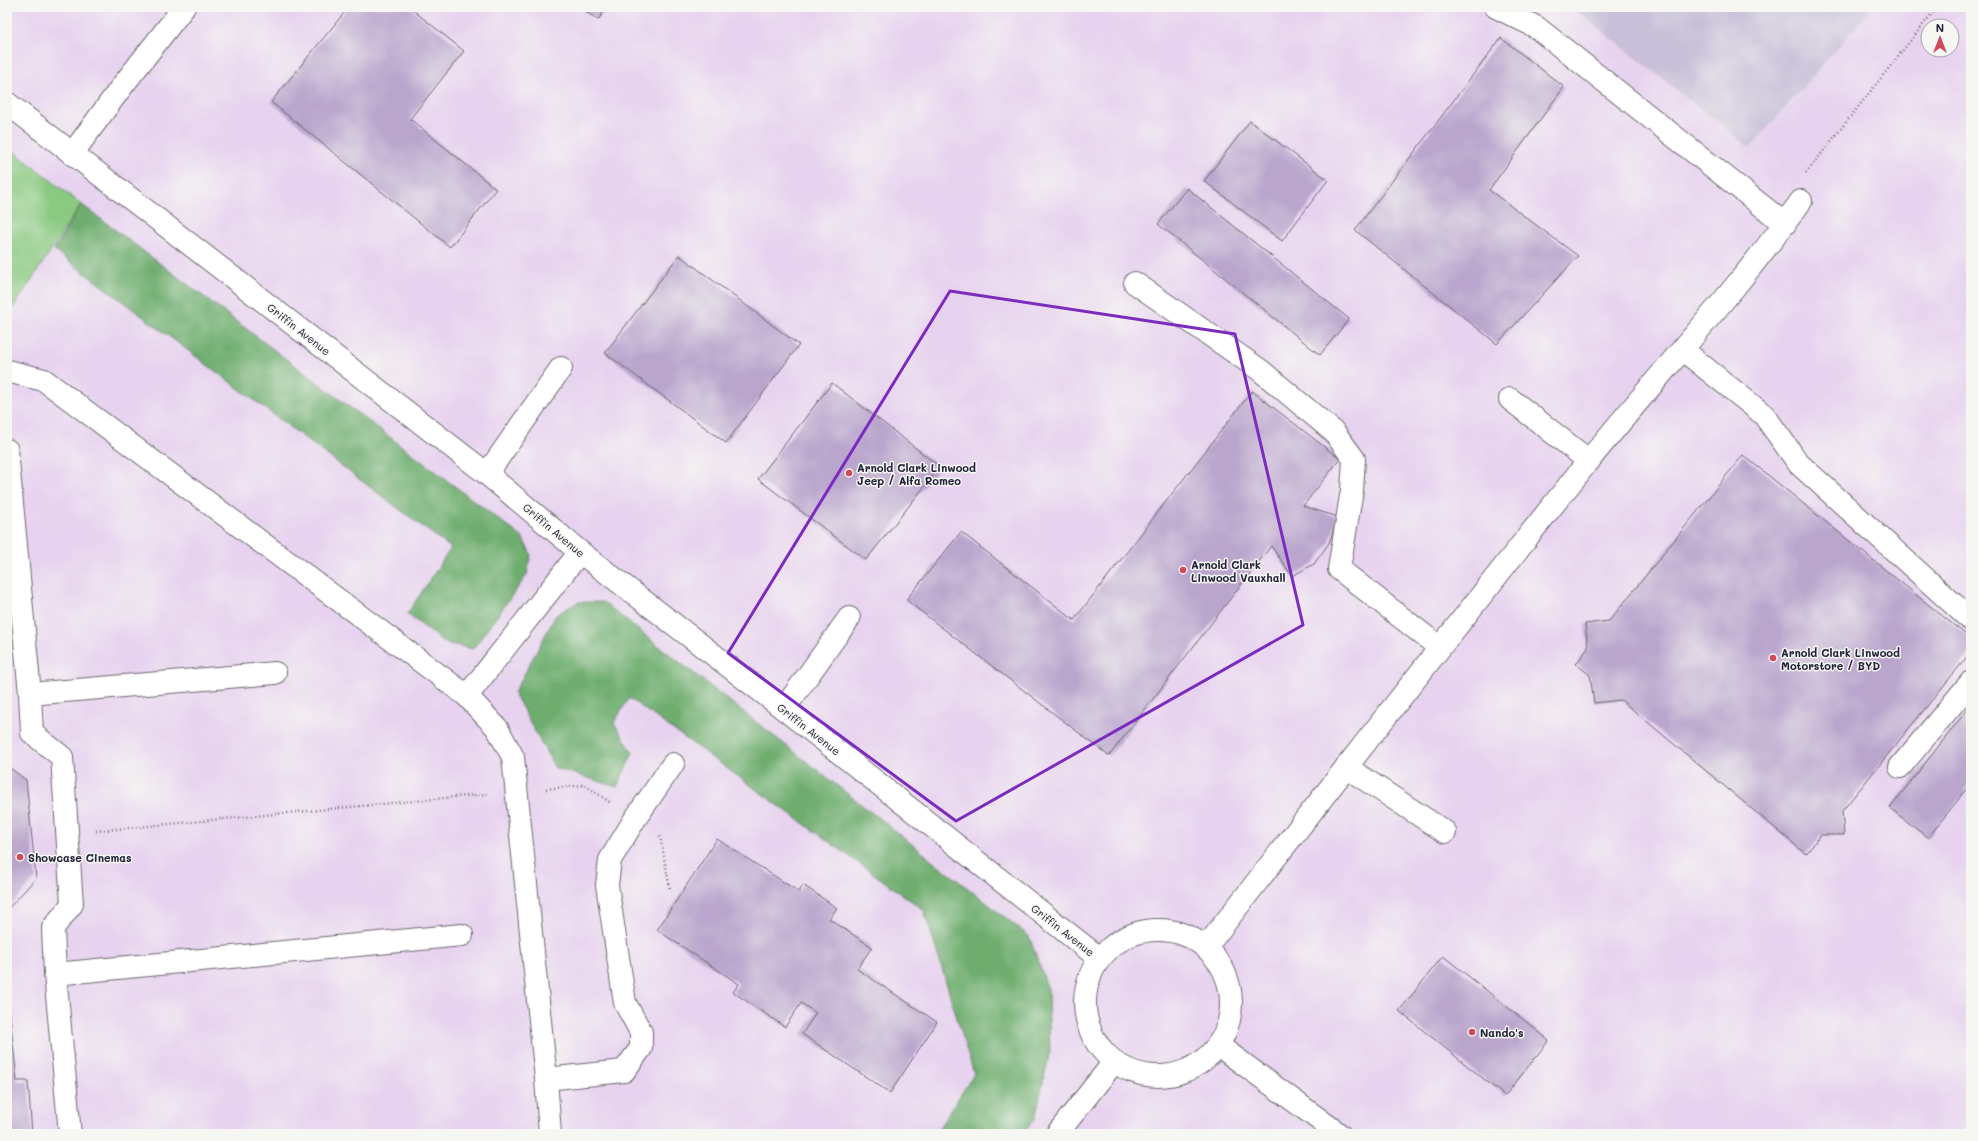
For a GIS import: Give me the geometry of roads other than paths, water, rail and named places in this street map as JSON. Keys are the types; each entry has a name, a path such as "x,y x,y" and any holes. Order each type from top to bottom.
{"street":[{"path":"72,154 184,7"},
{"path":"1496,7 1536,27 1785,224"},
{"name":"Griffin Avenue","path":"7,103 487,474 580,552 784,710 1099,958"},
{"path":"1207,946 1439,647 1589,461 1785,224 1801,201"},
{"path":"1135,283 1260,370 1334,432 1354,459 1352,490 1339,569 1439,647"},
{"path":"1682,350 1764,415 1799,464 1971,620"},
{"path":"487,474 561,368"},
{"path":"7,372 44,380 467,696 497,728 513,757 546,1079 550,1134"},
{"path":"1510,398 1589,461"},
{"path":"7,450 30,694 32,733 62,757 72,904 53,928 55,974 70,1134"},
{"path":"467,696 580,552"},
{"path":"784,710 849,618"},
{"path":"30,694 275,673"},
{"path":"1900,767 1971,682"},
{"path":"546,1079 624,1071 641,1048 641,1032 625,1003 607,885 610,860 635,819 673,764"},
{"path":"1346,767 1445,832"},
{"path":"1147,930 1179,932 1207,946 1221,966 1230,989 1230,1015 1219,1046 1204,1061 1187,1070 1162,1076 1137,1073 1114,1062 1103,1053 1089,1031 1084,1006 1087,981 1099,958 1122,938 1147,930"},
{"path":"55,974 462,935"},
{"path":"1219,1046 1339,1134"},
{"path":"1057,1134 1114,1062"}],"place":[{"name":"Arnold Clark Linwood Jeep / Alfa Romeo","path":"849,473"},
{"name":"Arnold Clark Linwood Vauxhall","path":"1183,570"},
{"name":"Arnold Clark Linwood Motorstore / BYD","path":"1773,658"},
{"name":"Showcase Cinemas","path":"20,857"},
{"name":"Nando's","path":"1472,1032"}]}
